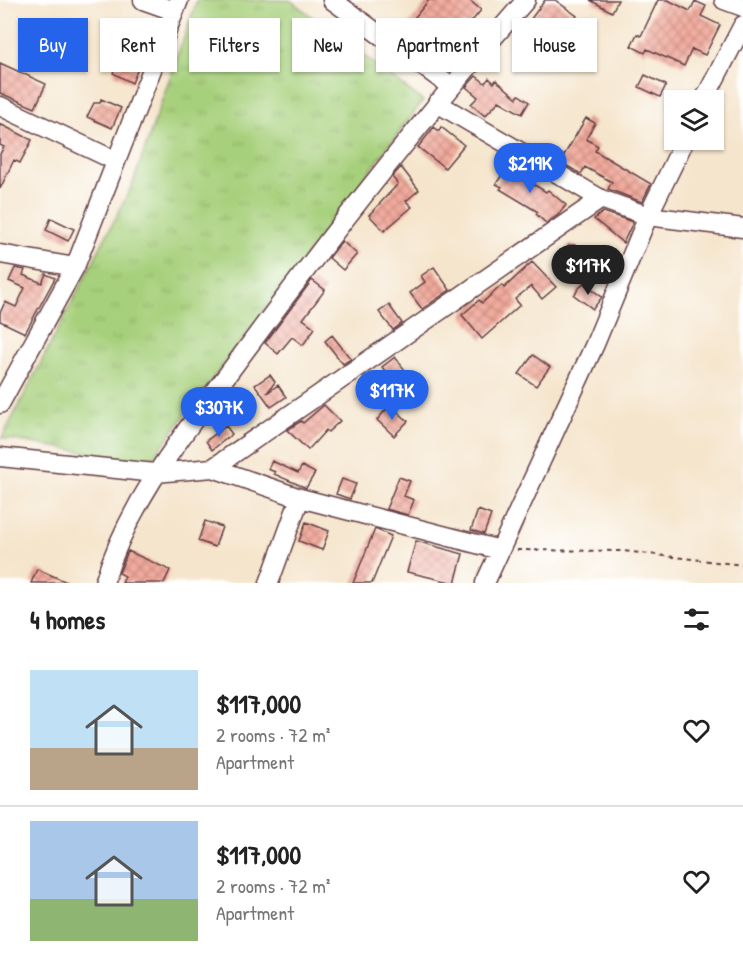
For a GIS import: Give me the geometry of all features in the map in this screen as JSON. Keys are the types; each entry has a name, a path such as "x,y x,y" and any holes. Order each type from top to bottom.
{"street":[{"path":"0,404 75,267 176,6 143,0"},
{"path":"332,0 450,86"},
{"path":"104,583 110,561 155,473 286,296 450,86 526,0"},
{"path":"724,0 743,8"},
{"path":"709,90 743,25"},
{"path":"437,103 601,199 648,216 743,228"},
{"path":"0,106 116,161"},
{"path":"484,583 595,344 648,216 680,150"},
{"path":"213,468 601,199"},
{"path":"0,254 75,267"},
{"path":"0,457 155,473 213,468 300,498 500,550"},
{"path":"269,583 300,498"}],"path":[{"path":"500,550 623,550 743,565"}],"green space":[{"path":"197,0 290,0 314,18 292,18 292,72 364,72 364,56 376,65 376,72 385,72 423,101 149,463 2,438 132,186 172,72 177,72 177,57 189,23 189,72 280,72 280,18 191,18"}],"building":[{"path":"429,0 469,0 481,10 474,18 414,18"},
{"path":"545,0 555,0 577,16 576,18 532,18"},
{"path":"590,0 618,0 612,12"},
{"path":"658,0 668,0 690,11 695,1 706,6 701,16 720,25 705,55 692,49 684,66 647,49 645,53 631,46 637,34 641,36"},
{"path":"0,63 46,84 35,108 0,93"},
{"path":"113,72 137,72 132,83"},
{"path":"645,75 666,85 660,97 639,87"},
{"path":"476,76 485,83 489,78 494,83 496,80 517,98 519,95 529,102 522,114 499,101 485,116 471,104 478,97 466,87"},
{"path":"101,99 121,108 112,128 87,117 94,103 100,103"},
{"path":"586,118 595,123 586,139 598,146 595,151 651,184 642,202 608,189 612,182 585,167 581,174 560,162"},
{"path":"0,124 32,140 20,163 14,160 0,189 0,154 4,147 0,145"},
{"path":"434,127 439,131 441,127 464,145 445,168 418,147"},
{"path":"509,164 525,174 523,178 546,192 548,190 566,205 558,215 546,223 536,214 538,212 500,189 502,187 496,184"},
{"path":"401,167 419,190 406,201 412,207 384,231 369,215 398,184 392,177"},
{"path":"603,212 633,222 623,243 594,219"},
{"path":"51,218 74,229 68,241 46,230"},
{"path":"342,241 357,254 343,270 329,258"},
{"path":"569,245 575,245 578,250 575,257 568,255 566,250"},
{"path":"532,262 556,287 542,299 531,286 515,299 520,305 482,339 462,315 479,300 482,303 502,285 504,288"},
{"path":"434,267 450,290 422,309 410,293 425,282 421,276"},
{"path":"15,268 25,270 23,275 42,283 46,274 55,278 25,333 0,321 0,313 5,302 16,307 25,288 9,281"},
{"path":"312,280 325,290 303,319 315,328 303,345 292,337 278,354 265,343"},
{"path":"583,283 602,297 593,309 574,295"},
{"path":"389,305 402,323 393,330 379,312"},
{"path":"332,335 351,359 343,364 325,341"},
{"path":"533,355 550,367 536,386 519,374"},
{"path":"395,357 408,374 395,384 382,367"},
{"path":"270,375 275,382 267,393 278,385 286,397 271,407 255,385"},
{"path":"225,397 243,409 236,420 217,407"},
{"path":"324,405 340,421 328,432 326,430 308,450 287,430 301,421 303,423"},
{"path":"390,405 408,421 394,436 377,420"},
{"path":"226,426 232,434 212,450 206,441"},
{"path":"272,461 298,473 302,466 315,473 306,488 274,474 275,472 268,469"},
{"path":"399,477 410,481 404,496 414,500 408,515 386,509"},
{"path":"342,479 356,484 350,499 336,494"},
{"path":"478,510 491,515 484,534 471,530"},
{"path":"205,521 222,527 215,547 198,541"},
{"path":"306,522 329,531 322,550 299,541"},
{"path":"375,529 391,536 372,583 353,583"},
{"path":"416,541 463,554 455,583 407,572"},
{"path":"128,551 170,570 164,583 122,583 125,576 119,573"},
{"path":"37,569 69,583 31,583"}]}
